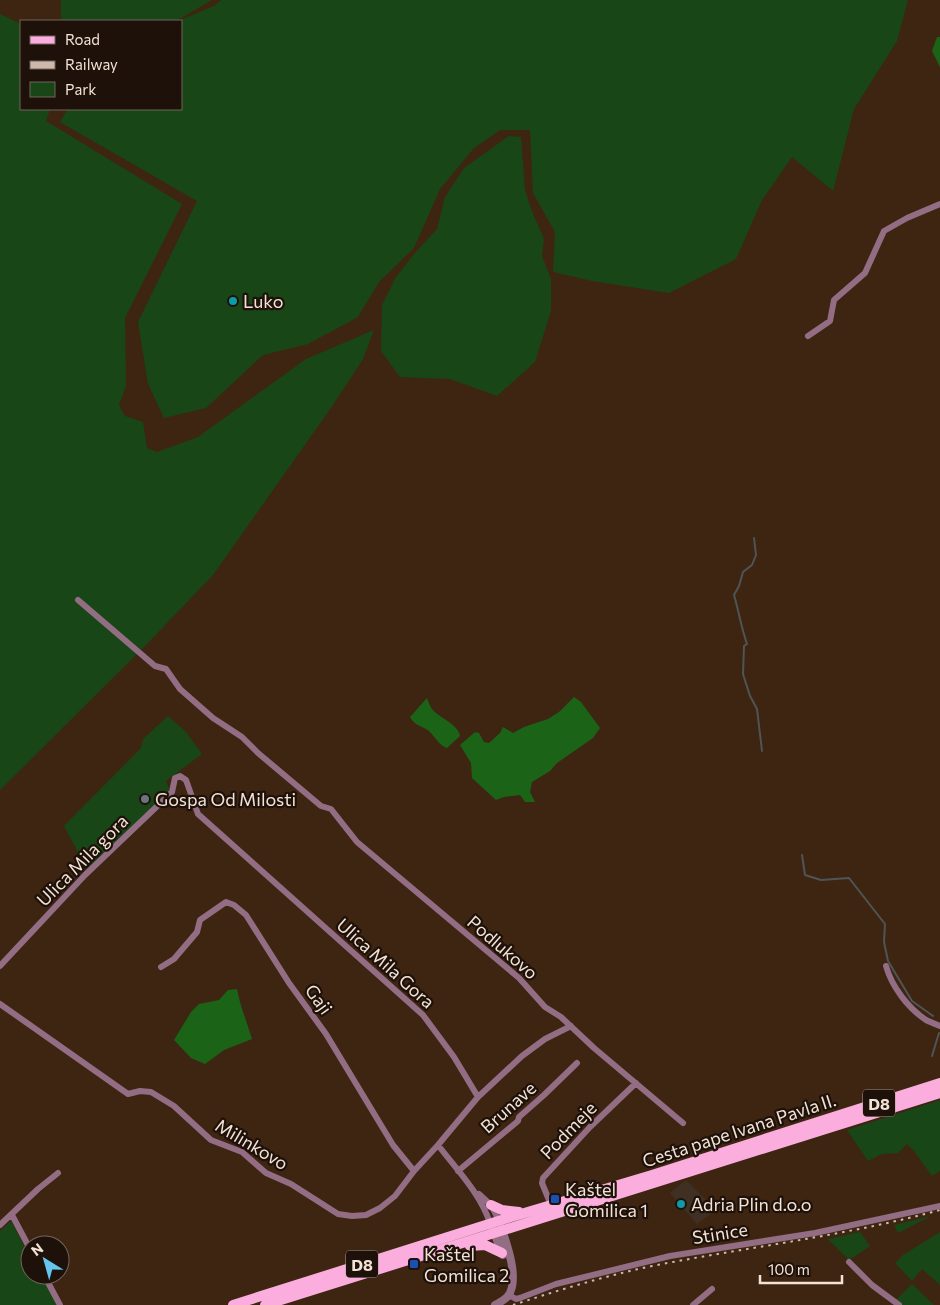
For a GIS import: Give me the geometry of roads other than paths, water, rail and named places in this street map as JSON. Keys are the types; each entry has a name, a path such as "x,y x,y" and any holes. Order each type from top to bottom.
{"main road":[{"name":"Cesta pape Ivana Pavla II.","path":"233,1305 527,1212 652,1175 940,1082"},
{"name":"Cesta pape Ivana Pavla II.","path":"265,1305 939,1094"},
{"path":"492,1205 502,1210 527,1212"},
{"path":"459,1245 486,1245 502,1253"}],"street":[{"path":"808,336 830,321 834,300 865,273 884,231 940,204"},
{"name":"Podlukovo","path":"78,600 155,666 166,669 180,689 213,718 242,737 258,753 321,806 331,809 357,842 519,978 545,1007 561,1017 594,1048 683,1122"},
{"name":"Ulica Mila gora","path":"0,966 85,875 172,792 175,778 180,776"},
{"name":"Ulica Mila Gora","path":"180,776 186,780 198,814 423,1015 454,1057 478,1097"},
{"name":"Gaji","path":"161,967 174,959 197,932 200,920 226,902 234,905 246,915 289,983 326,1034 393,1145 414,1170"},
{"path":"886,966 888,974 903,999 927,1021 940,1026"},
{"name":"Milinkovo","path":"0,1004 128,1094 140,1091 151,1092 174,1106 211,1140 242,1152 266,1173 291,1184 338,1214 366,1215 380,1208 395,1196 414,1170"},
{"path":"414,1170 438,1145 478,1097 522,1056 545,1039 571,1026"},
{"name":"Brunave","path":"458,1171 518,1121 519,1117 544,1096 577,1062"},
{"name":"Podmeje","path":"551,1205 542,1183 543,1178 636,1083"},
{"path":"438,1145 474,1190 495,1222"},
{"path":"0,1225 58,1173"},
{"path":"474,1190 492,1205 495,1222 512,1272 513,1284 509,1295 495,1305"},
{"name":"Stinice","path":"509,1295 516,1299 556,1284 670,1256 814,1233 940,1206"},
{"path":"12,1215 23,1235"},
{"path":"498,1232 502,1253 512,1272"},
{"path":"849,1262 872,1285 898,1305"},
{"path":"49,1285 60,1305"},
{"path":"693,1305 712,1289"}],"waterway":[{"path":"754,538 756,555 752,565 743,572 734,595 747,644 744,646 743,674 750,696 757,709 762,751"},
{"path":"802,855 805,875 821,880 849,878 885,924 884,942 888,961 912,1001 933,1016"},
{"path":"932,1056 939,1033"}],"railway":[{"path":"513,1305 617,1274 652,1266 832,1234 940,1210"}],"place":[{"name":"Luko","path":"233,301"},
{"name":"Gospa Od Milosti","path":"145,799"},
{"name":"Kaštel Gomilica 1","path":"555,1199"},
{"name":"Adria Plin d.o.o","path":"681,1204"},
{"name":"Kaštel Gomilica 2","path":"414,1264"}]}
